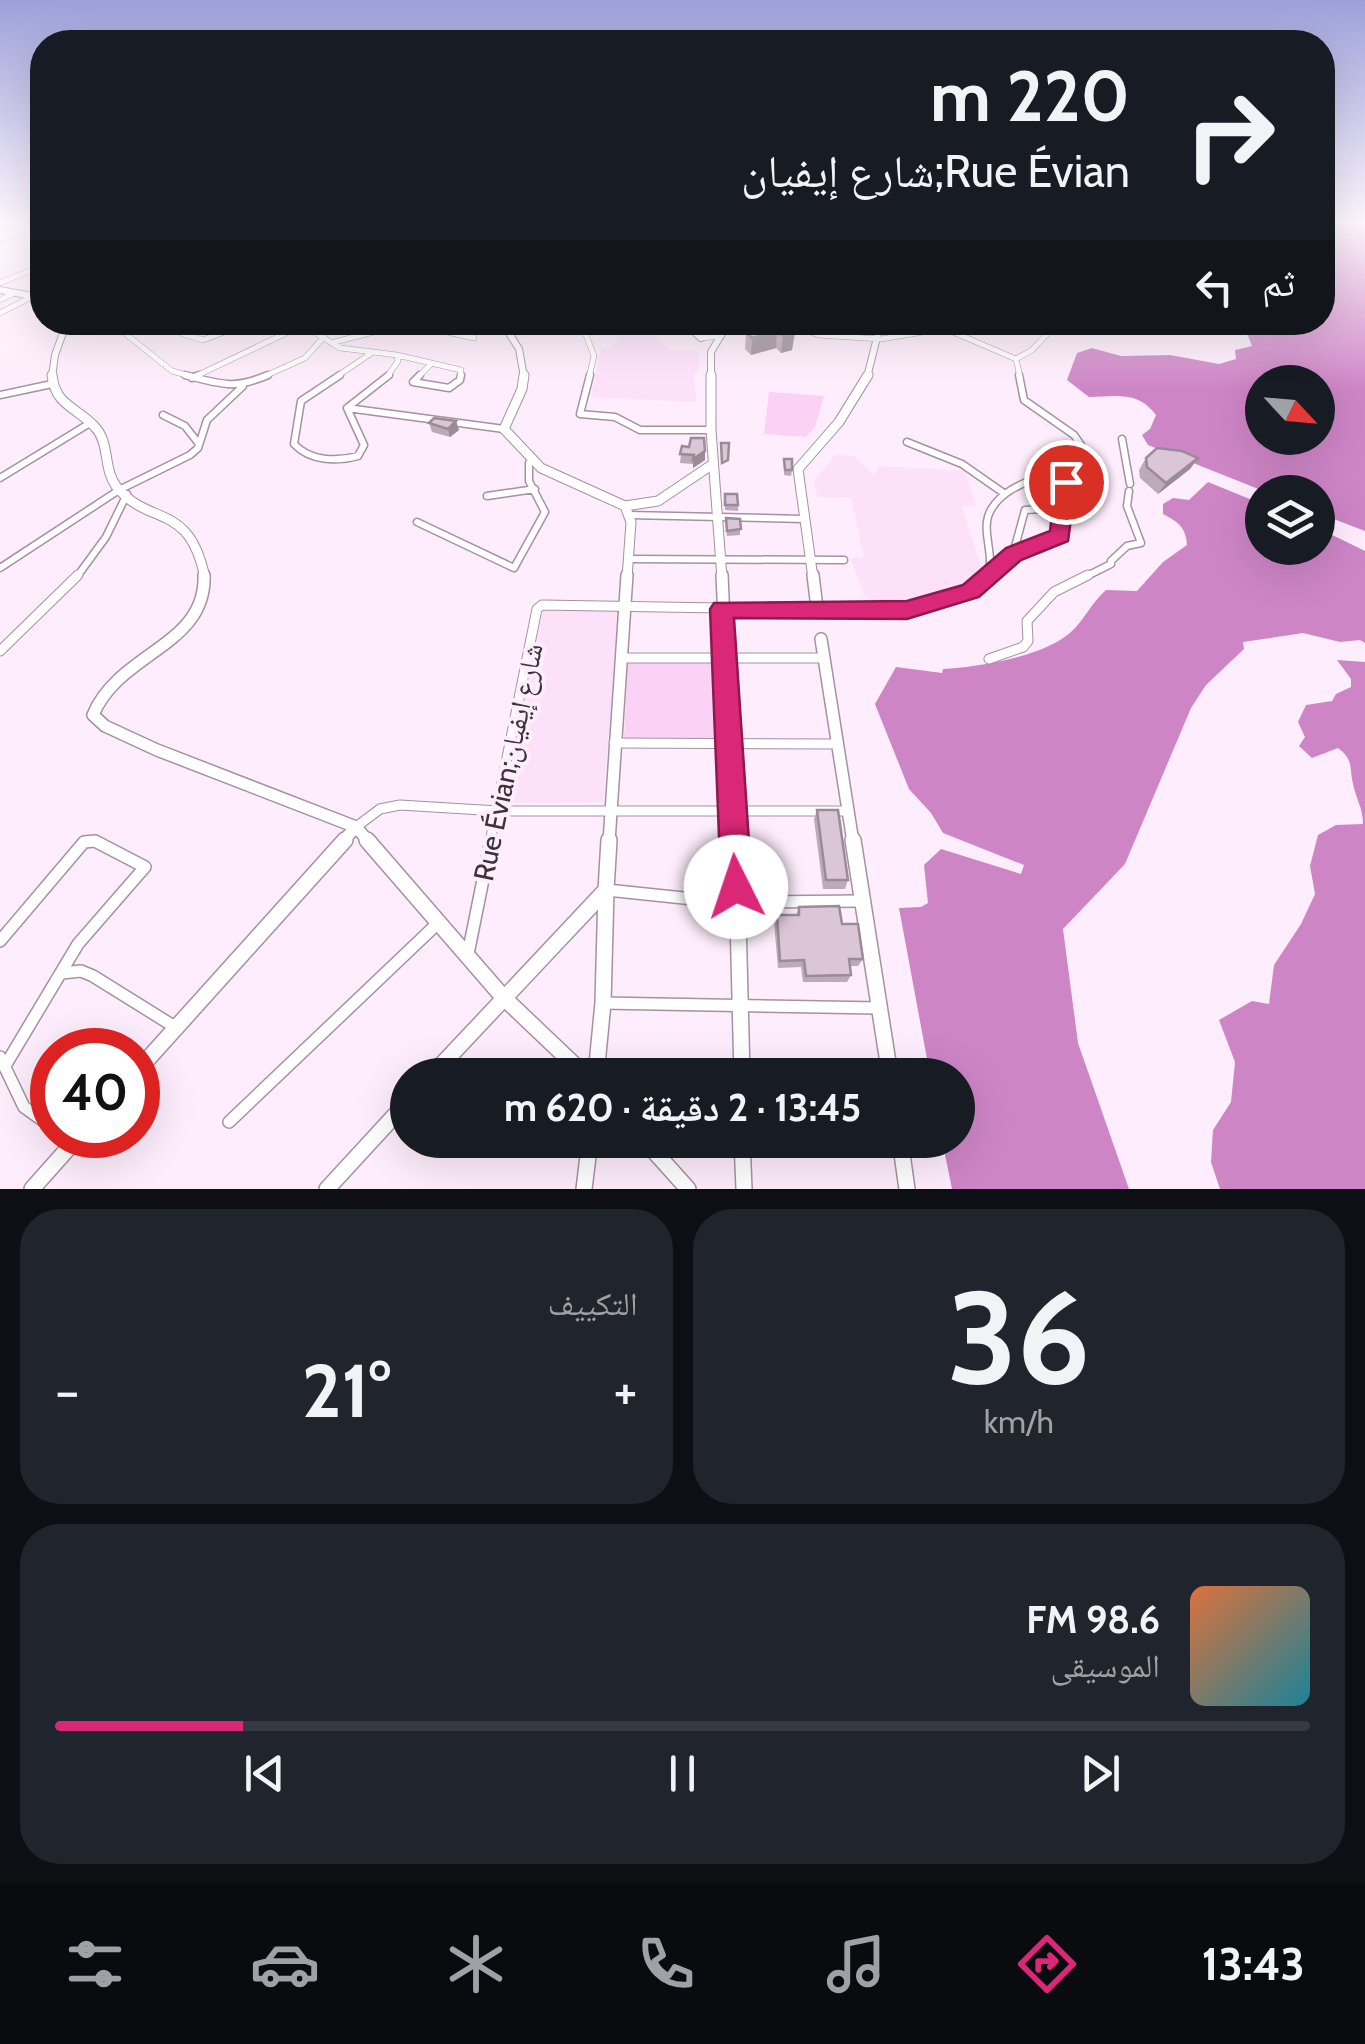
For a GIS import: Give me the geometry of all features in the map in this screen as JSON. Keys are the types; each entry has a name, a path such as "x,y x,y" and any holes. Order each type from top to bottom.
{"street":[{"path":"0,287 30,297"},
{"path":"0,300 12,294"},
{"path":"0,313 30,298"},
{"path":"63,335 52,370 52,386 64,406 101,435 111,478 123,492 186,527 205,583 203,599 186,626 107,685 96,700 93,715 105,726 157,750 356,827 437,924 567,1058"},
{"path":"128,335 153,360 192,378 244,386"},
{"path":"187,335 198,340 214,335"},
{"path":"192,378 279,335"},
{"path":"319,335 340,348 376,351 460,370 460,380 449,388 413,382 431,364"},
{"path":"331,343 370,335"},
{"path":"455,335 481,343"},
{"path":"471,335 472,341"},
{"path":"511,335 522,350 521,394 506,414 504,429 529,463 627,510 804,519"},
{"path":"586,335 594,356 580,414 616,417 640,430 711,430"},
{"path":"698,335 712,348"},
{"path":"824,335 881,339 905,335"},
{"path":"817,608 800,466 850,405 881,335"},
{"path":"960,335 1016,360"},
{"path":"1016,360 1045,335"},
{"path":"701,338 720,336"},
{"path":"720,336 712,348 711,430 736,887"},
{"path":"0,568 178,463 199,444 207,420 244,386 305,358 324,338"},
{"path":"347,408 364,444 358,456 348,460 304,454 294,448 301,401 376,351"},
{"path":"347,408 394,371 396,355"},
{"path":"989,577 993,561 986,522 992,506 1004,494 1073,461 1080,449 1079,440 1024,400 1016,360"},
{"path":"2,393 52,386"},
{"path":"347,408 504,429"},
{"path":"163,415 185,426 199,444"},
{"path":"0,478 90,423"},
{"path":"989,659 1023,647 1028,641 1027,620 1054,592 1111,562 1126,546 1141,543 1127,506 1130,488 1122,439"},
{"path":"907,442 962,464 1004,494"},
{"name":"Rue Évian;شارع إيفيان","path":"468,954 538,610 547,604 907,610 971,591 1014,554 1060,535 1073,461"},
{"path":"417,522 514,568 544,519 543,502 528,480 529,463"},
{"path":"627,510 658,501 713,464"},
{"path":"487,496 535,490"},
{"path":"0,651 56,602 120,515 123,492"},
{"name":"Rue Évian;شارع إيفيان","path":"1014,554 1024,510 1036,506 1062,508"},
{"path":"598,1058 609,811 630,559 627,510"},
{"path":"630,559 844,560"},
{"path":"821,640 887,1058"},
{"path":"623,658 824,658"},
{"path":"614,743 837,744"},
{"path":"160,1045 356,827 387,806 498,811 846,810"},
{"path":"0,941 84,842 95,841 142,863 143,872 78,944 2,1061 8,1084 30,1111"},
{"path":"736,887 745,890 752,902 750,912 738,918 728,915 722,902 724,893 736,887"},
{"path":"606,890 722,902"},
{"path":"448,1058 606,890"},
{"path":"752,902 860,900"},
{"path":"738,918 742,1058"},
{"path":"230,1122 437,924"},
{"path":"62,973 81,971 93,976 176,1027"},
{"path":"603,1003 880,1008"},
{"path":"327,1189 390,1121"},
{"path":"32,1189 60,1158"},
{"path":"584,1189 588,1158"},
{"path":"660,1158 688,1189"},
{"path":"743,1158 744,1189"},
{"path":"902,1158 907,1189"}],"shaded area":[{"path":"1335,279 1365,279 1365,531 1335,520 1335,475 1245,475 1245,484 1148,445 1142,435 1150,429 1156,415 1142,402 1126,397 1089,397 1067,380 1077,353 1092,348 1121,356 1170,355 1219,364 1236,359 1235,350 1252,346 1248,335 1335,335"},
{"path":"617,335 653,335 672,351 699,351 699,371 694,374 696,402 591,397 601,349 608,349 617,341"},
{"path":"769,392 824,396 815,427 806,437 764,434"},
{"path":"836,454 854,456 874,475 880,466 965,471 976,505 962,506 983,574 969,587 916,603 882,605 865,597 850,558 864,558 851,498 817,497 814,481"},
{"path":"1208,482 1245,497 1245,565 1335,565 1335,536 1365,551 1365,643 1303,633 1243,642 1244,649 1206,685 1191,708 1125,864 1063,929 1078,1043 1129,1189 952,1189 946,1158 975,1158 975,1058 927,1058 899,908 928,903 924,865 941,849 1021,874 1024,865 943,833 909,789 875,704 896,667 942,673 943,669 1033,653 1065,637 1106,590 1137,591 1163,562 1187,545 1180,526 1163,514 1163,504 1173,498 1189,500"},
{"path":"543,611 619,611 603,802 503,803"},
{"path":"628,660 718,660 720,738 624,738"},
{"path":"1337,660 1365,662 1365,1189 1220,1189 1211,1162 1213,1130 1231,1102 1235,1062 1219,1020 1252,1001 1269,1004 1274,965 1315,894 1310,866 1318,835 1336,825 1363,824 1347,756 1338,748 1312,758 1299,746 1305,737 1298,722 1306,705 1332,701 1336,694 1351,687 1351,679"}],"building":[{"path":"434,418 456,421 448,429 429,423"},
{"path":"691,438 704,438 705,451 693,459 694,455 680,454 682,446 689,447"},
{"path":"721,443 729,443 728,460 722,463"},
{"path":"1157,448 1182,451 1198,458 1166,483 1147,467 1146,458"},
{"path":"784,459 792,459 792,470 785,470"},
{"path":"725,494 737,494 738,505 725,505"},
{"path":"726,518 740,519 741,529 727,531"},
{"path":"817,810 838,810 848,880 826,880"},
{"path":"839,906 842,924 858,924 863,959 849,959 851,975 806,976 804,960 780,961 777,915 799,915 799,907"}],"route":[{"path":"736,887 722,609 896,611 971,591 981,586 1004,560 1060,535 1066,482"}]}
